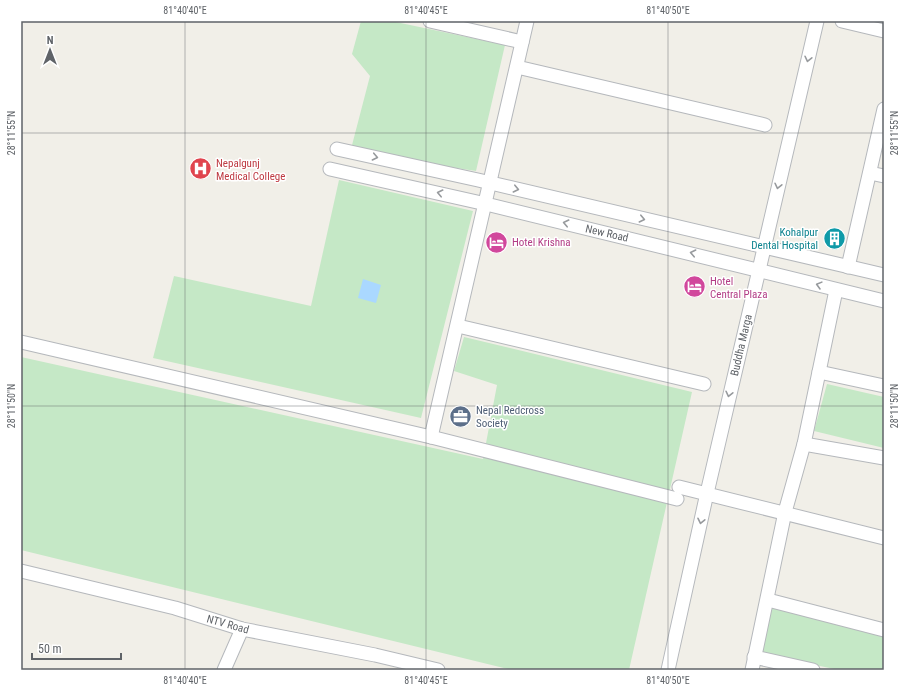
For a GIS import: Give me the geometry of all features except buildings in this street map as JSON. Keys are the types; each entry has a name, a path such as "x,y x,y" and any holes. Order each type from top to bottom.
{"street":[{"path":"430,21 522,42"},
{"path":"431,437 458,326 527,21"},
{"name":"Buddha Marga","path":"668,670 758,269 816,21"},
{"path":"842,21 884,31"},
{"path":"517,67 765,125"},
{"path":"848,266 883,115"},
{"name":"New Road","path":"337,149 490,183 884,275"},
{"name":"New Road","path":"330,169 486,204 758,269 884,301"},
{"path":"870,173 884,176"},
{"path":"813,670 753,664 768,600 785,512 804,444 836,290"},
{"path":"458,326 704,384"},
{"path":"21,342 678,493 707,493 884,538"},
{"path":"819,372 884,386"},
{"path":"804,444 884,458"},
{"name":"NTV Road","path":"21,571 175,608 242,629 375,654 438,670"},
{"path":"768,600 884,630"},
{"path":"224,670 242,629"}],"green space":[{"path":"361,21 391,21 505,45 476,171 351,149 370,76 352,54"},
{"path":"339,180 473,211 421,418 153,358 174,276 311,306"},
{"path":"464,337 692,392 629,670 512,670 21,550 21,357 483,459 497,385 454,371"},
{"path":"827,384 884,397 884,448 814,431"},
{"path":"772,607 884,635 884,670 839,670 759,653"}],"water":[{"path":"363,279 381,285 376,303 358,298"}],"place":[{"name":"Nepalgunj Medical College","path":"200,169"},
{"name":"Kohalpur Dental Hospital","path":"834,238"},
{"name":"Hotel Krishna","path":"497,242"},
{"name":"Hotel Central Plaza","path":"694,287"},
{"name":"Nepal Redcross Society","path":"461,416"}]}
